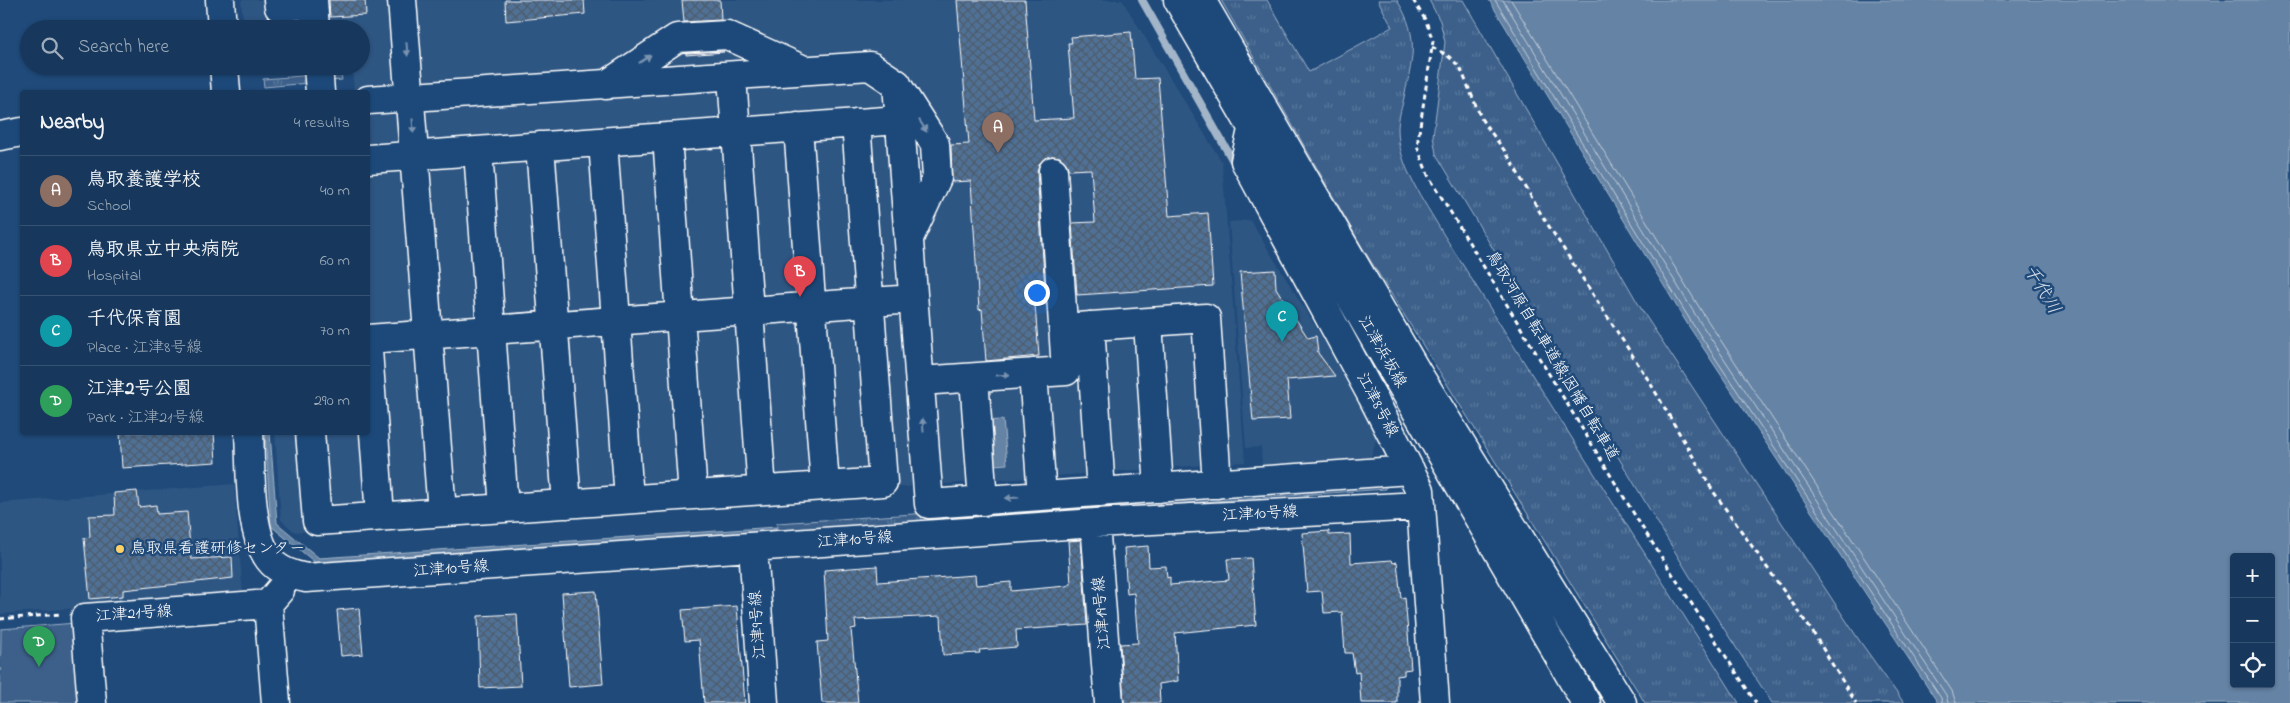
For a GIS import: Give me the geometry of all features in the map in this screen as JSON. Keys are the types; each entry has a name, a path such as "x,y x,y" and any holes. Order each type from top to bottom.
{"street":[{"path":"220,0 221,20"},
{"path":"278,0 279,7 313,11"},
{"name":"江津浜坂線","path":"1178,0 1586,703"},
{"path":"1201,0 1418,374 1622,703"},
{"path":"407,4 411,97 442,512"},
{"path":"605,85 677,38 727,35 807,71"},
{"path":"370,100 732,77 870,66 897,84 935,144 937,178 909,238"},
{"path":"225,75 226,90"},
{"path":"319,75 320,90"},
{"path":"732,77 762,490"},
{"path":"897,84 929,504 1410,470"},
{"path":"370,159 900,120"},
{"path":"310,435 316,521 883,482 856,123"},
{"path":"798,127 825,486"},
{"name":"江津8号線","path":"1252,130 1245,161 1420,490 1435,703"},
{"path":"0,136 20,132"},
{"path":"667,137 693,495"},
{"path":"603,142 630,499"},
{"path":"540,146 567,504"},
{"path":"478,151 504,508"},
{"path":"1053,171 1101,492"},
{"path":"370,339 914,299"},
{"path":"1077,327 1206,318 1218,484"},
{"path":"1148,322 1159,488"},
{"path":"920,382 1066,371 1077,327"},
{"path":"1033,373 1042,496"},
{"path":"370,378 380,516"},
{"path":"974,378 983,501"},
{"path":"249,435 258,533 269,559 279,569 292,575 268,604 276,703"},
{"name":"江津10号線","path":"292,575 320,578 1095,523 1420,506"},
{"name":"江津19号線","path":"1095,523 1110,703"},
{"name":"江津9号線","path":"753,548 764,703"},
{"name":"江津21号線","path":"92,703 85,618 268,604"}],"path":[{"name":"鳥取河原自転車道線;因幡自転車道","path":"1414,0 1426,21 1432,41 1416,146 1428,176 1642,528 1756,703"},
{"path":"1432,47 1447,55 1460,67 1482,120 1507,154 1540,214 1649,380 1713,491 1812,631 1856,703"},
{"path":"0,619 76,613 85,618"}],"shaded area":[{"path":"241,0 1122,0 1222,162 1245,462 295,532 281,520 275,435 370,435 370,90 354,90 353,75 370,75 370,20 243,20"},
{"path":"1250,220 1379,430 1370,460 1262,468 1261,447 1246,448 1229,222"},
{"name":"鳥取県看護研修センター","path":"234,484 243,595 0,614 0,503"}],"green space":[{"path":"1221,0 1267,0 1309,72 1392,27 1378,0 1397,0 1405,14 1412,38 1411,62 1398,128 1402,156 1413,183 1739,703 1645,703 1362,247"},
{"path":"1429,0 1463,0 1643,312 1859,640 1904,703 1772,703 1689,575 1436,154 1433,136 1445,42 1440,21"},
{"path":"341,75 342,80 264,87 263,79"},
{"path":"1385,483 1386,489 777,531 777,523"},
{"path":"76,623 82,703 0,703 1,629"}],"water":[{"name":"千代川","path":"1489,0 2288,0 2290,3 2290,703 1938,703 1688,325"},
{"path":"1003,420 1007,464 983,466 979,421"},
{"path":"265,435 270,435 277,523 319,558 776,527 776,532 318,565 271,526"}],"building":[{"path":"329,0 365,0 366,15 330,17"},
{"path":"505,0 584,0 585,14 506,21"},
{"path":"682,0 720,0 721,20 684,22"},
{"path":"957,0 1025,0 1034,120 1074,118 1068,43 1072,43 1071,37 1131,32 1135,79 1158,78 1169,216 1208,213 1213,286 1077,295 1072,223 1095,222 1091,169 1069,170 1066,163 1060,157 1052,156 1045,158 1039,164 1037,172 1046,304 1035,305 1039,356 986,361 982,309 979,310 971,181 952,182 951,145 969,144"},
{"path":"724,52 686,55 686,53"},
{"path":"1275,270 1276,288 1308,338 1316,336 1318,353 1335,376 1287,380 1290,419 1253,421 1240,272"},
{"path":"120,435 214,435 216,462 122,468"},
{"path":"137,491 139,507 156,505 157,514 187,512 191,559 232,557 233,578 123,590 123,596 90,599 84,538 90,537 89,516 115,515 114,493"},
{"path":"1329,531 1329,535 1350,534 1351,563 1392,560 1393,563 1397,562 1401,598 1405,597 1411,669 1404,670 1404,675 1397,676 1397,703 1361,703 1359,672 1355,673 1352,653 1345,653 1342,612 1324,613 1322,591 1307,592 1302,533"},
{"path":"1081,540 1087,625 1016,630 1017,647 979,650 980,653 943,655 941,616 855,620 856,628 851,629 858,703 822,703 817,642 828,641 824,570 877,566 878,582 975,575 976,585 1011,582 1011,591 1066,586 1071,584 1068,541"},
{"path":"1148,546 1149,567 1166,566 1167,578 1170,577 1170,585 1229,580 1227,559 1251,558 1256,625 1175,633 1178,681 1159,684 1160,703 1124,703 1120,644 1138,643 1134,593 1127,594 1124,548"},
{"path":"596,591 603,684 569,687 562,593"},
{"path":"737,606 745,703 704,703 699,640 685,641 682,610"},
{"path":"359,608 363,654 341,656 337,610"},
{"path":"517,614 521,686 480,688 478,616"}],"waterway":[{"path":"1142,0 1237,168"}],"place":[{"name":"鳥取養護学校","path":"998,153"},
{"name":"鳥取県立中央病院","path":"800,297"},
{"name":"千代保育園","path":"1282,342"},
{"name":"鳥取県看護研修センター","path":"120,549"},
{"name":"江津2号公園","path":"39,667"}]}
